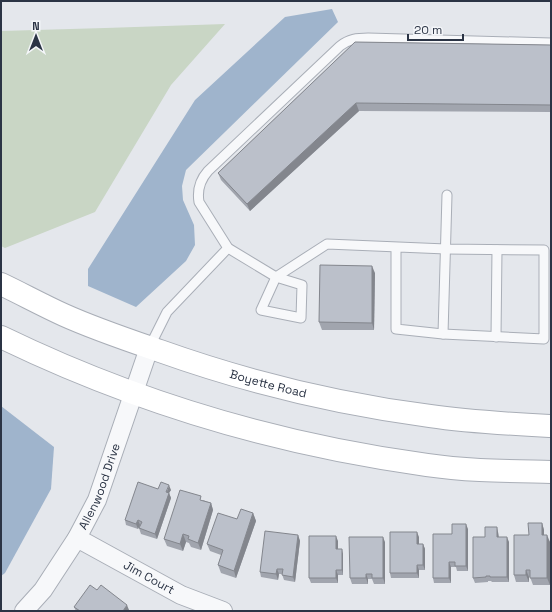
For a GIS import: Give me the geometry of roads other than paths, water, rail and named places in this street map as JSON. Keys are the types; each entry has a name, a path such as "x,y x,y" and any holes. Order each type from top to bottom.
{"main road":[{"name":"Boyette Road","path":"1,284 64,315 149,348 246,379 305,394 430,416 551,426"},
{"path":"1,337 69,369 133,393 221,422 289,439 357,454 429,466 501,471 551,472"}],"street":[{"name":"Allenwood Drive","path":"24,611 43,590 78,538 97,500 149,348"},
{"name":"Jim Court","path":"78,538 181,595 223,611"}],"lane":[{"path":"396,247 396,329 443,334 547,339 544,250 446,249 327,244 276,277 261,310 301,318 302,285 276,277 228,248 199,202 199,188 204,175 340,46 348,41 358,38 368,38 551,43"},
{"path":"443,334 446,195"},
{"path":"149,348 167,312 228,248"},
{"path":"496,250 496,337"}],"water":[{"path":"332,9 338,22 186,170 182,186 183,200 194,225 195,245 186,261 136,307 88,286 88,269 195,100 285,17"},
{"path":"1,406 54,447 51,489 5,573 1,576"}]}
